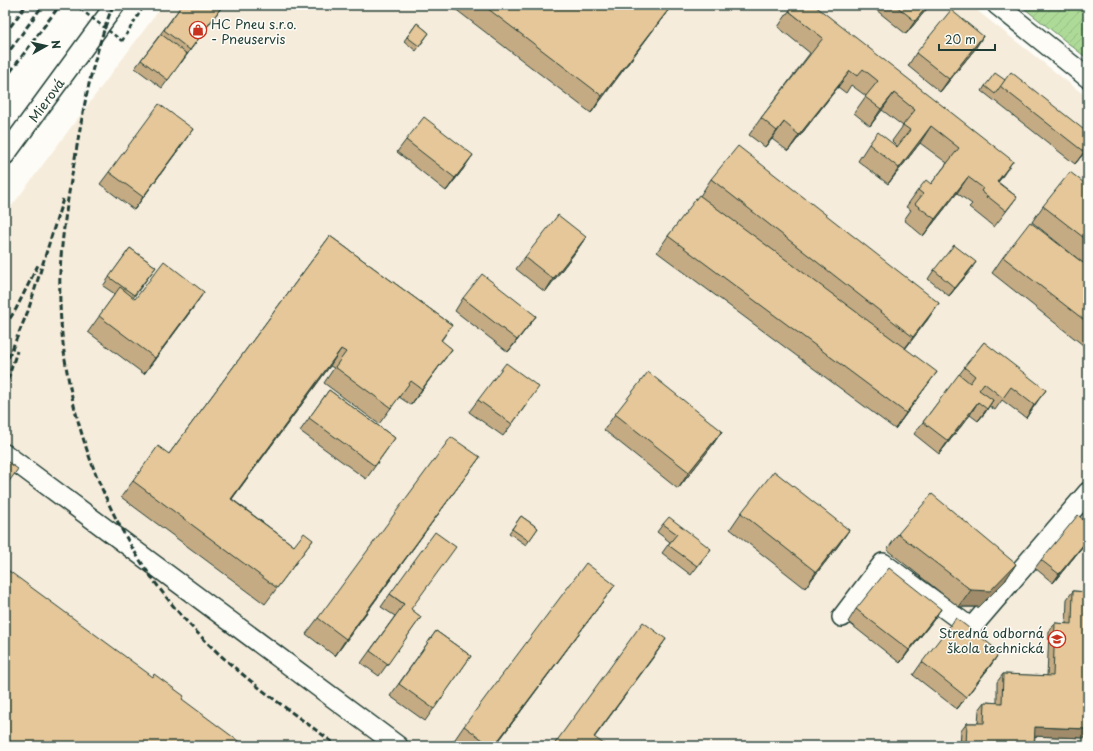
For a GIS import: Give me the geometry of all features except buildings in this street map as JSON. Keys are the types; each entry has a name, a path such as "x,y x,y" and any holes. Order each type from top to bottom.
{"street":[{"name":"Mierová","path":"5,155 115,5"},
{"path":"997,5 1088,78"},
{"path":"5,454 398,746"},
{"path":"842,617 883,563 972,628 1088,492"}],"path":[{"path":"75,5 122,41 144,6 143,5"}],"shaded area":[{"path":"163,5 970,5 1088,98 1088,746 5,746 5,215"}],"green space":[{"path":"1020,5 1088,5 1088,59"}],"railway":[{"path":"5,34 26,5"},
{"path":"5,57 43,5"},
{"path":"5,79 60,5"},
{"path":"113,5 100,43 86,99 78,138 62,244 60,272 61,318 66,364 75,410 89,455 106,498 127,539 152,579 181,615 217,652 276,701 338,746"},
{"path":"5,366 28,311 63,199"},
{"path":"5,326 16,309 38,265"},
{"path":"5,388 17,351"}],"place":[{"name":"HC Pneu s.r.o. - Pneuservis","path":"198,30"},
{"name":"Stredná odborná škola technická","path":"1057,639"}]}
